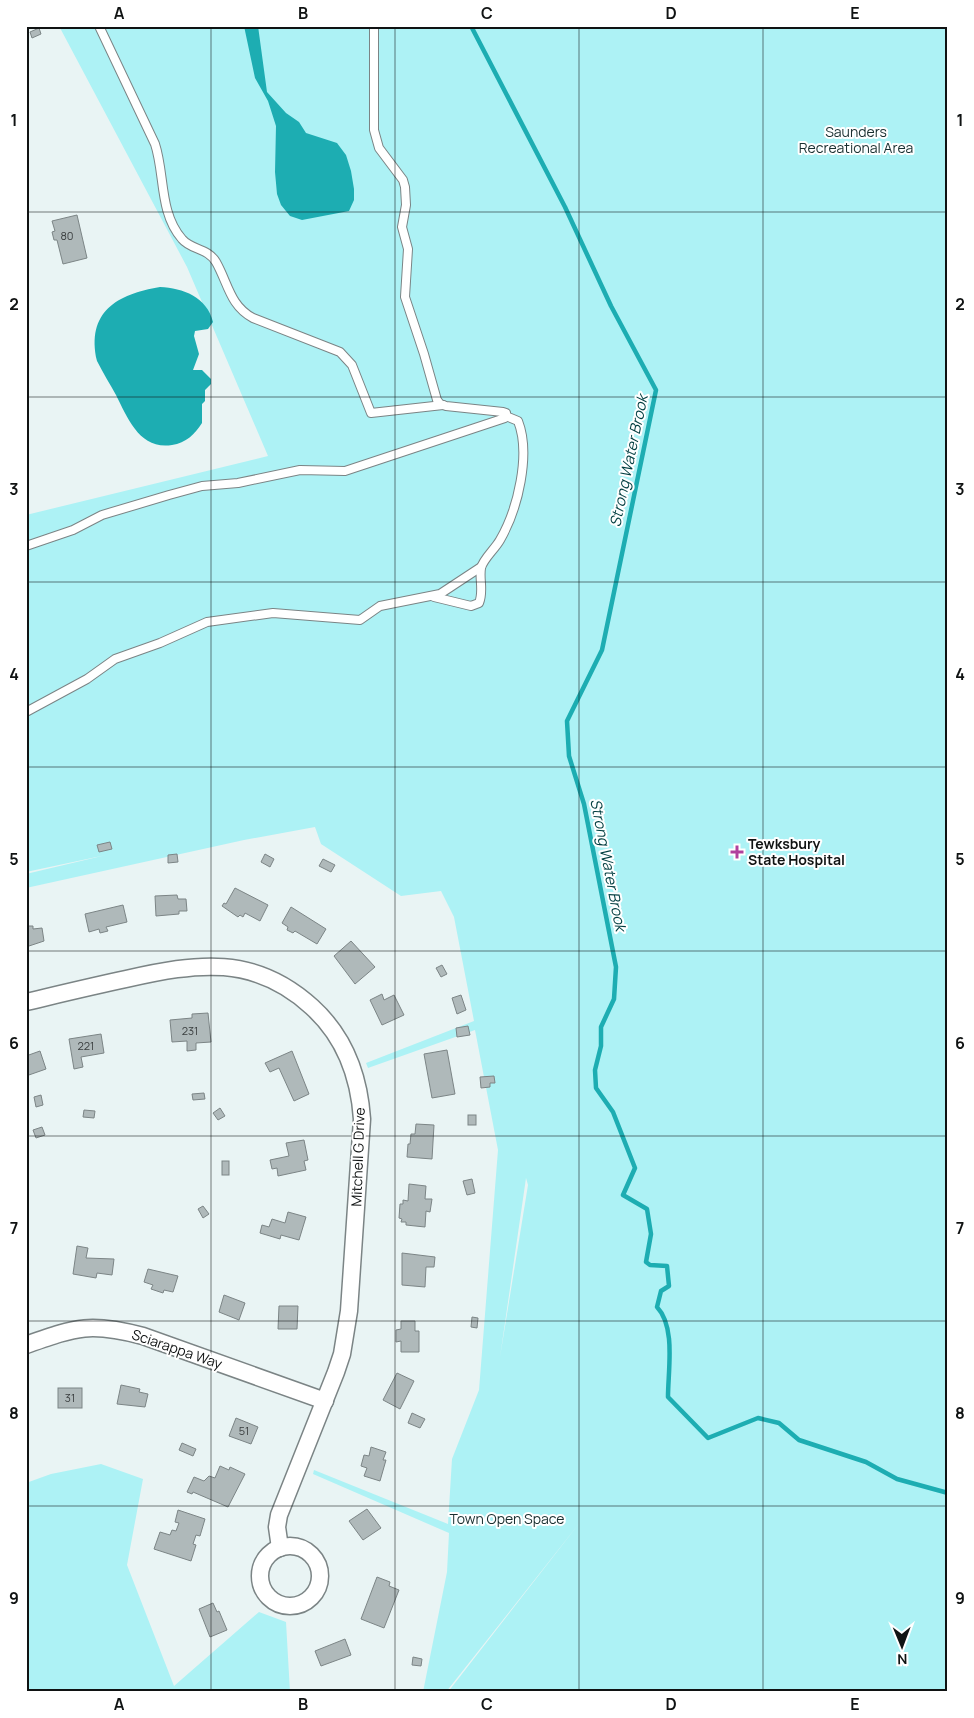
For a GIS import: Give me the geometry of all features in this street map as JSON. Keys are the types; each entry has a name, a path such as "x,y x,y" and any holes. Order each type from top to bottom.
{"street":[{"name":"Mitchell G Drive","path":"26,1002 163,970 222,965 254,972 285,987 303,999 329,1024 343,1045 359,1090 362,1119 346,1326 342,1354 279,1515 277,1526 280,1548"},
{"name":"Sciarappa Way","path":"26,1345 74,1328 114,1328 143,1336 325,1401"}],"lane":[{"path":"26,712 86,679 115,659 160,643 207,622 273,613 360,620 380,606 440,594 481,567 506,529 515,504 522,466 524,441 522,430 518,421 506,416 506,413 443,405 371,413 352,366 340,352 253,318 241,310 234,302 214,259 207,252 184,242 174,227 163,191 160,160 155,144 99,26"},
{"path":"374,26 374,130 379,148 403,180 405,187 406,205 402,227 408,249 404,297 424,354 437,400 443,405"},
{"path":"26,546 73,530 102,515 202,486 250,481 300,470 346,472 506,416"},
{"path":"432,596 467,606 475,605 482,595 481,567"}],"green space":[{"name":"Tewksbury State Hospital","path":"59,26 948,26 948,1692 448,1692 581,1521 446,1692 423,1692 447,1572 449,1533 313,1474 314,1470 448,1524 452,1459 479,1390 498,1150 475,1030 368,1068 366,1063 474,1021 454,917 441,891 401,896 321,844 315,827 244,840 26,888 26,874 106,855 26,872 26,515 268,456 187,267","holes":["526,1178 528,1185 500,1357"]},
{"path":"101,1464 143,1479 127,1565 174,1686 259,1612 286,1622 290,1692 26,1692 26,1483 51,1474"}],"shaded area":[{"path":"244,26 258,26 267,92 286,113 299,122 306,133 337,143 346,155 354,189 354,200 349,211 302,220 290,216 281,205 277,194 275,172 276,126 268,101 255,78"},
{"path":"160,287 177,289 200,300 210,313 213,322 208,329 195,331 194,336 199,354 193,370 202,370 211,379 211,384 205,390 205,401 202,404 202,423 190,437 172,445 151,443 136,431 97,361 95,344 96,330 108,308 130,295"}],"building":[{"path":"39,28 41,34 32,38 30,32"},
{"path":"77,215 87,258 63,264 57,240 54,240 52,232 55,231 52,221"},
{"path":"110,842 112,849 99,852 97,845"},
{"path":"177,854 178,862 168,863 168,855"},
{"path":"265,854 274,859 270,867 261,862"},
{"path":"323,859 335,865 331,872 319,866"},
{"path":"235,888 268,905 260,921 245,913 243,917 240,915 238,917 222,906 224,903 226,904"},
{"path":"177,895 178,899 186,899 187,911 179,911 179,914 156,916 155,896"},
{"path":"123,905 127,922 106,927 108,931 100,933 99,929 89,932 85,914"},
{"path":"291,907 326,929 317,944 295,931 293,933 287,930 288,927 282,923"},
{"path":"26,926 33,926 33,929 42,928 44,941 26,947"},
{"path":"351,941 375,967 355,984 334,956"},
{"path":"442,965 447,974 441,977 436,968"},
{"path":"382,994 384,1000 394,995 404,1015 382,1025 370,1000"},
{"path":"461,995 466,1010 457,1014 452,998"},
{"path":"208,1013 211,1042 196,1043 196,1050 187,1051 187,1041 172,1042 170,1020 192,1018 192,1014"},
{"path":"468,1026 470,1035 457,1037 456,1028"},
{"path":"101,1034 104,1053 81,1057 83,1067 74,1069 69,1039"},
{"path":"447,1050 455,1094 432,1098 424,1054"},
{"path":"40,1051 46,1069 26,1076 26,1056"},
{"path":"292,1051 309,1094 294,1101 279,1068 270,1072 265,1063"},
{"path":"494,1076 495,1083 490,1083 490,1087 481,1088 480,1077"},
{"path":"204,1093 205,1099 193,1100 192,1094"},
{"path":"41,1095 43,1105 36,1107 34,1097"},
{"path":"220,1108 225,1116 218,1120 213,1113"},
{"path":"84,1110 95,1111 94,1118 83,1117"},
{"path":"468,1115 476,1115 476,1125 468,1125"},
{"path":"416,1124 434,1125 432,1159 407,1157 408,1144 410,1144 411,1134 415,1134"},
{"path":"42,1127 45,1135 36,1138 33,1130"},
{"path":"304,1140 308,1160 304,1161 306,1170 278,1176 277,1168 272,1169 270,1160 289,1156 286,1143"},
{"path":"222,1161 229,1161 229,1175 222,1175"},
{"path":"472,1179 475,1193 467,1195 463,1181"},
{"path":"409,1184 426,1186 425,1199 432,1199 430,1212 426,1211 425,1227 406,1225 406,1222 401,1222 402,1219 399,1218 400,1204 403,1204 403,1200 408,1201"},
{"path":"203,1206 209,1214 203,1218 198,1209"},
{"path":"288,1212 306,1217 299,1240 281,1235 280,1239 260,1233 262,1225 269,1227 272,1219 285,1223"},
{"path":"77,1246 88,1248 86,1258 114,1259 112,1275 97,1273 96,1278 73,1274"},
{"path":"402,1253 435,1257 434,1267 426,1267 425,1287 402,1285"},
{"path":"148,1269 178,1276 173,1292 164,1290 163,1293 151,1289 153,1285 144,1282"},
{"path":"224,1295 245,1303 239,1320 219,1312"},
{"path":"279,1306 298,1306 297,1329 278,1329"},
{"path":"472,1317 478,1318 477,1328 471,1327"},
{"path":"401,1321 415,1321 415,1331 419,1331 419,1352 401,1352 401,1341 396,1342 396,1330 401,1329"},
{"path":"397,1373 414,1381 400,1409 383,1400"},
{"path":"121,1385 140,1389 139,1392 148,1394 145,1407 117,1404"},
{"path":"58,1388 82,1388 82,1408 58,1408"},
{"path":"412,1413 425,1419 420,1428 408,1423"},
{"path":"236,1418 258,1427 251,1444 229,1436"},
{"path":"182,1443 196,1449 193,1456 179,1450"},
{"path":"371,1447 386,1452 383,1460 386,1460 380,1481 364,1476 367,1468 361,1466 364,1455 369,1456"},
{"path":"220,1466 229,1470 230,1467 245,1474 228,1507 193,1492 192,1494 187,1492 194,1477 204,1481 209,1476 215,1478"},
{"path":"367,1509 381,1528 363,1540 349,1521"},
{"path":"178,1510 205,1519 200,1536 196,1535 193,1544 196,1545 191,1561 154,1549 160,1532 170,1535 172,1530 176,1531 179,1523 175,1522"},
{"path":"377,1577 390,1582 389,1586 399,1590 384,1628 361,1619"},
{"path":"213,1603 217,1612 219,1611 227,1630 210,1637 199,1609"},
{"path":"345,1639 351,1655 321,1666 315,1651"},
{"path":"413,1657 422,1659 421,1666 412,1665"}],"waterway":[{"name":"Strong Water Brook","path":"471,26 565,207 611,306 656,390 602,650 567,721 569,756 584,804 616,967 614,999 601,1027 601,1046 595,1070 596,1088 613,1112 635,1168 623,1195 647,1209 651,1234 646,1262 650,1265 667,1266 669,1286 661,1291 657,1307 663,1316 669,1337 668,1397 708,1438 758,1418 779,1423 799,1440 866,1462 897,1479 948,1493"}],"place":[{"name":"Tewksbury State Hospital","path":"737,852"}],"park label":[{"name":"Saunders Recreational Area","path":"856,140"},
{"name":"Town Open Space","path":"507,1519"}]}
